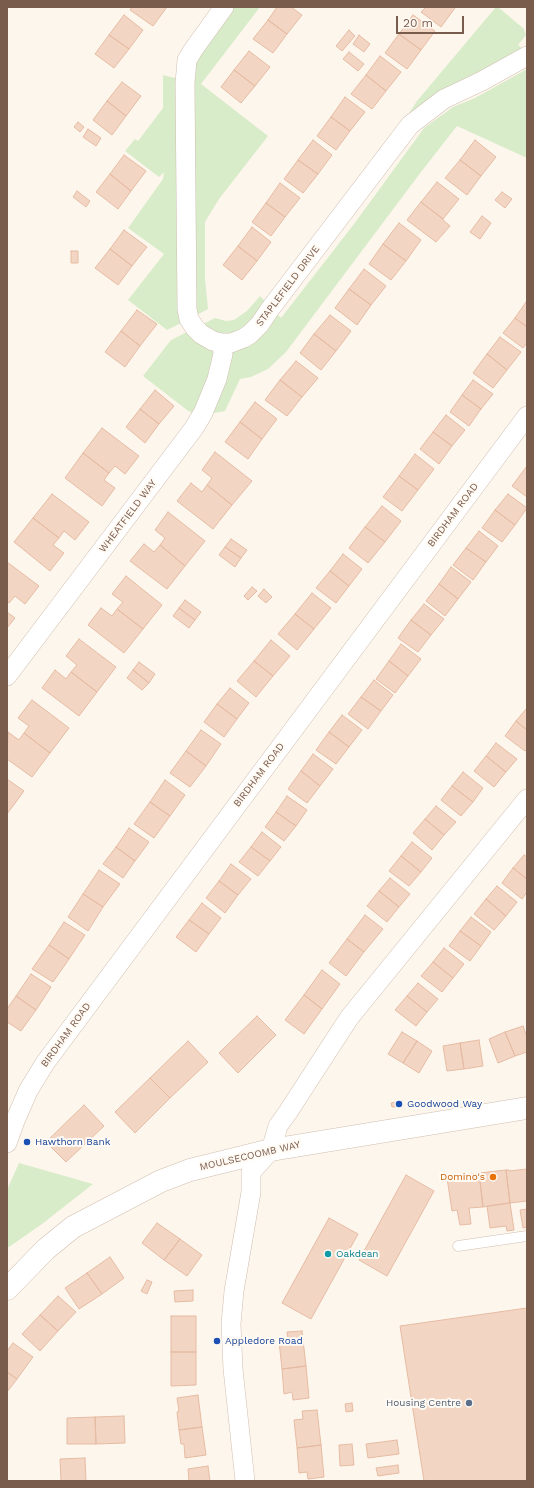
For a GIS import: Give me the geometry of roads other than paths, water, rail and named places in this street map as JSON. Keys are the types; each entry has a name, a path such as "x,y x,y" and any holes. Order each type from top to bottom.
{"street":[{"path":"222,343 206,338 195,328 189,319 186,309 185,83 188,60 193,50 224,7"},
{"name":"STAPLEFIELD DRIVE","path":"222,343 244,338 260,324 410,125 444,99 482,81 527,56"},
{"name":"WHEATFIELD WAY","path":"7,676 194,428 203,413 217,379 223,354 222,343"},
{"name":"BIRDHAM ROAD","path":"7,1143 28,1092 45,1063 527,416"},
{"path":"245,1481 233,1369 231,1324 234,1291 251,1192 251,1172 271,1150 278,1126 349,1018 527,799"},
{"name":"MOULSECOOMB WAY","path":"7,1289 46,1249 74,1227 161,1181 190,1170 271,1150 527,1108"}],"lane":[{"path":"458,1246 527,1236"}],"place":[{"name":"Goodwood Way","path":"399,1104"},
{"name":"Hawthorn Bank","path":"27,1142"},
{"name":"Domino's","path":"493,1177"},
{"name":"Oakdean","path":"328,1254"},
{"name":"Appledore Road","path":"217,1341"},
{"name":"Housing Centre","path":"469,1403"}]}
